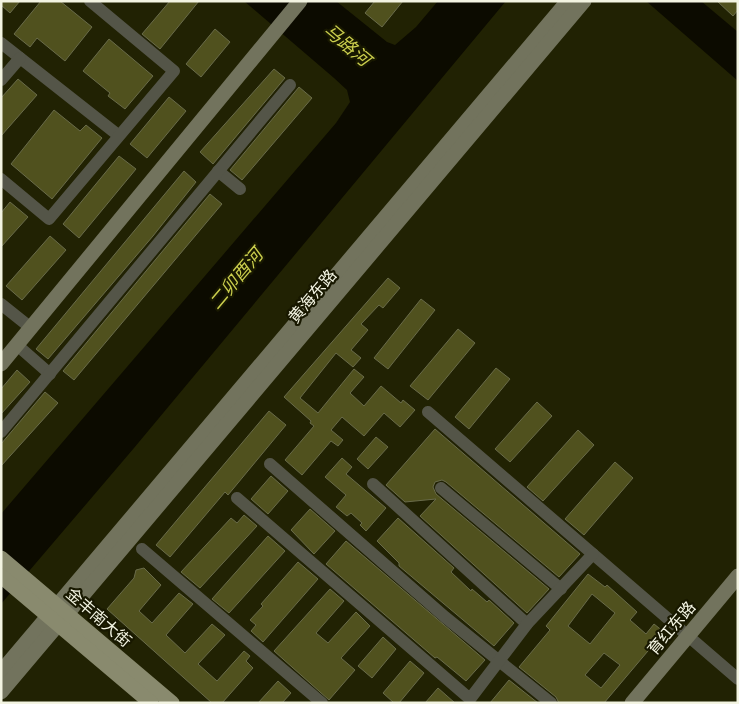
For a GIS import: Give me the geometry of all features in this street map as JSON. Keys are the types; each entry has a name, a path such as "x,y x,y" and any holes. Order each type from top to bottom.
{"main road":[{"path":"1,364 300,1"},
{"name":"黄海东路","path":"58,614 568,1"},
{"name":"黄海东路","path":"58,614 584,1"},
{"name":"金丰南大街","path":"1,558 151,703"},
{"name":"金丰南大街","path":"1,576 58,614 172,703"},
{"name":"育红东路","path":"632,703 738,576"},
{"path":"1,672 58,614"},
{"path":"1,692 58,614"}],"street":[{"path":"1,179 49,219 174,71 90,1"},
{"path":"1,43 118,135"},
{"path":"1,80 20,58"},
{"path":"1,432 290,85"},
{"path":"218,170 240,189"},
{"path":"1,304 31,328"},
{"path":"17,345 50,374"},
{"path":"428,412 738,679"},
{"path":"270,464 498,660 551,703"},
{"path":"373,484 527,624"},
{"path":"441,488 561,589"},
{"path":"237,498 468,701 527,624 593,554"},
{"path":"142,549 322,703"}],"water":[{"path":"244,1 336,1 387,42 395,45 416,27 438,1 506,1 134,448 1,604 1,514 336,123 350,102 347,90"},
{"path":"646,1 701,1 738,32 738,81"}],"building":[{"path":"1,1 20,1 10,13 1,5"},
{"path":"41,1 60,1 92,27 65,61 37,38 30,47 14,34"},
{"path":"170,1 199,1 160,49 142,34"},
{"path":"375,1 403,1 382,27 365,13"},
{"path":"717,1 738,1 738,10 733,16"},
{"path":"215,29 230,42 201,77 186,64"},
{"path":"109,39 153,76 125,109 108,96 110,93 83,71"},
{"path":"274,69 285,78 213,164 200,152"},
{"path":"18,79 37,95 1,136 1,98"},
{"path":"299,87 312,98 242,180 230,170"},
{"path":"169,97 186,111 147,158 130,144"},
{"path":"54,110 80,131 86,125 102,138 52,199 11,164"},
{"path":"119,156 136,169 79,238 63,224"},
{"path":"184,171 196,182 153,236 48,359 36,349"},
{"path":"210,194 222,204 74,380 63,371"},
{"path":"10,202 28,217 1,247 1,213"},
{"path":"50,236 66,250 22,300 6,286"},
{"path":"388,278 400,288 383,308 379,305 361,324 368,330 351,350 361,358 353,367 336,353 300,398 318,413 354,369 364,377 350,393 364,406 381,386 401,403 403,400 415,410 400,427 384,413 364,436 342,417 331,430 343,440 338,446 331,441 302,475 285,460 314,426 310,423 311,421 284,397"},
{"path":"421,299 435,310 388,369 374,358"},
{"path":"458,329 475,343 428,400 410,386"},
{"path":"496,368 510,379 469,429 455,417"},
{"path":"17,370 30,382 1,414 1,389"},
{"path":"45,392 58,403 1,466 1,444"},
{"path":"537,402 552,416 510,462 495,449"},
{"path":"269,411 286,425 228,495 225,492 170,557 156,545"},
{"path":"435,429 580,554 559,577 446,482 442,480 435,482 433,487 436,494 549,589 527,613 420,516 436,499 405,502 386,485"},
{"path":"578,430 594,445 543,501 527,487"},
{"path":"376,437 388,447 368,469 357,459"},
{"path":"342,458 352,467 346,474 386,508 366,531 360,525 362,523 351,513 347,516 336,507 346,495 325,477"},
{"path":"615,462 633,478 584,535 565,519"},
{"path":"271,476 288,491 268,514 251,499"},
{"path":"310,509 335,531 314,554 291,530"},
{"path":"244,515 257,526 200,588 181,572 231,518 237,523"},
{"path":"398,518 454,568 451,572 471,591 472,589 487,602 489,600 514,623 494,646 399,566 399,563 377,541"},
{"path":"268,536 285,551 229,613 212,599"},
{"path":"346,541 485,660 466,681 437,657 435,658 326,564"},
{"path":"298,562 318,579 263,642 251,631 256,625 250,620 263,606 261,604"},
{"path":"144,568 161,585 139,611 152,623 179,593 193,604 166,635 185,653 212,624 225,635 198,664 217,681 244,651 250,656 246,661 253,668 222,703 212,703 107,609 134,578 136,570"},
{"path":"588,574 605,587 607,585 637,612 630,620 646,634 654,624 664,632 604,703 559,703 556,697 519,667 550,630 546,626","holes":["592,594 615,613 590,644 568,626","604,653 620,665 601,688 585,675"]},
{"path":"330,589 344,601 316,633 328,643 356,612 370,626 341,658 355,670 329,700 274,651"},
{"path":"383,637 396,649 372,678 358,666"},
{"path":"410,661 424,673 399,703 394,703 383,693"},
{"path":"509,680 538,703 490,703"},
{"path":"278,681 291,693 282,703 258,703"},
{"path":"438,688 455,703 425,703"}],"water label":[{"name":"马路河","path":"347,45"},
{"name":"二卯酉河","path":"236,279"}]}
